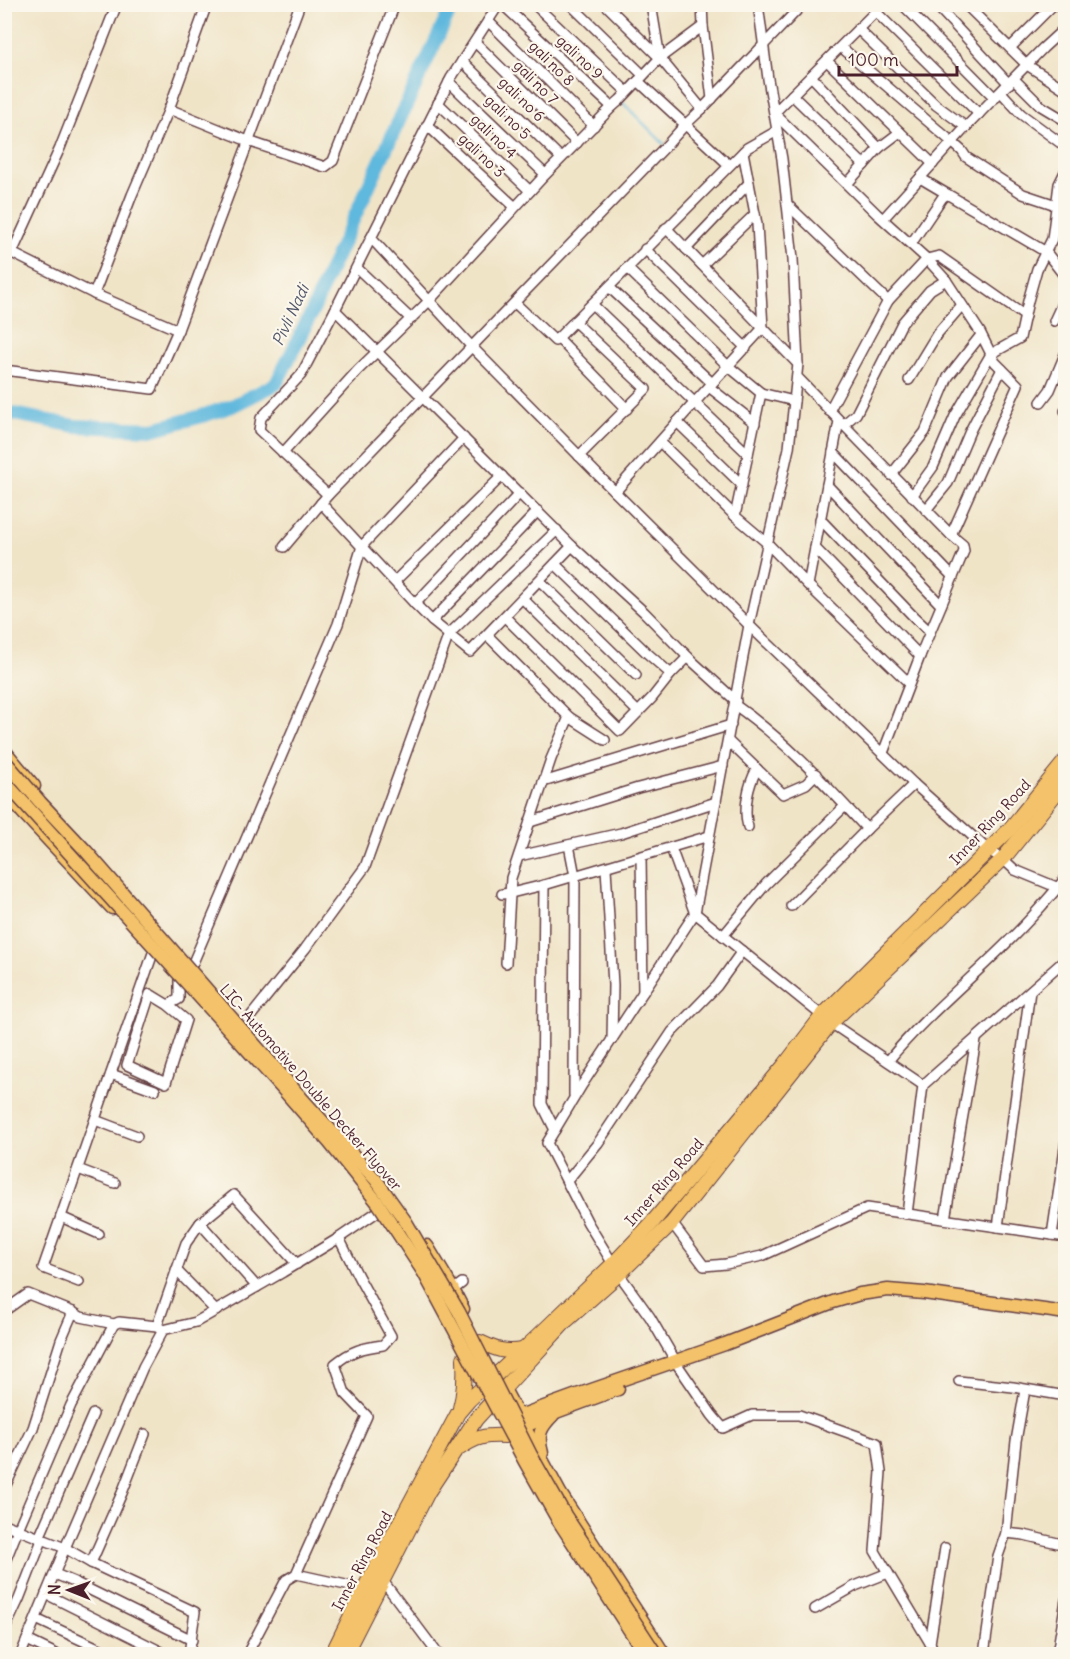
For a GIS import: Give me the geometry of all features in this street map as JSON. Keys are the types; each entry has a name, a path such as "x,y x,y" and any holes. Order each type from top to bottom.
{"highway":[{"name":"Inner Ring Road","path":"332,1654 364,1589 379,1576 449,1458 526,1365 616,1269 783,1067 1009,830 1065,760"},
{"name":"Inner Ring Road","path":"345,1654 379,1576 458,1413 523,1350 672,1222 827,1019 1003,859 1065,781"},
{"path":"480,1342 496,1350 507,1352 523,1350"},
{"path":"458,1413 464,1395 464,1358"},
{"path":"458,1413 473,1404 500,1397 521,1421"},
{"path":"449,1458 470,1440 502,1431"}],"main road":[{"path":"4,750 42,797 192,964 386,1189 458,1286 480,1342 497,1375 502,1431 544,1507 639,1654"},
{"name":"LIC- Automotive Double Decker Flyover","path":"4,760 376,1180 406,1222 459,1312 531,1455 565,1515 656,1654"},
{"name":"LIC- Automotive Double Decker Flyover","path":"4,781 330,1142 378,1203 424,1272 558,1520 645,1654"},
{"path":"4,791 179,980 339,1159 380,1210 414,1262 481,1389 524,1408 553,1408"},
{"path":"677,1364 833,1302 860,1294 888,1290 1065,1313"},
{"path":"502,1431 553,1408 854,1300 903,1296 1065,1320"},
{"path":"500,1397 521,1421 560,1493 664,1654"},
{"path":"545,1464 540,1444 540,1432 553,1408"}],"street":[{"path":"117,4 60,148 8,251 94,294 178,330"},
{"path":"94,294 132,195 169,109 207,4"},
{"path":"4,370 152,389 178,330 300,4"},
{"path":"169,109 248,141 325,167 333,161 395,4"},
{"path":"500,4 449,82 336,310 301,375 261,418 259,430 284,453 362,546 415,604 470,652 572,546"},
{"name":"gali no 9","path":"500,4 612,107"},
{"path":"534,4 627,92"},
{"path":"570,4 685,124 729,165"},
{"path":"604,4 660,58 702,109"},
{"path":"651,4 660,58"},
{"path":"702,4 712,99"},
{"path":"758,4 793,259 798,364 789,448 749,625 695,913 574,1097 547,1143 588,1223 616,1269 650,1317 677,1364 723,1428 752,1414 799,1414 876,1443 881,1472 875,1551 935,1654"},
{"path":"284,547 323,501 803,4"},
{"path":"774,113 883,4"},
{"path":"902,4 998,95 1065,147"},
{"path":"935,4 1011,81 1041,106 1065,121"},
{"path":"965,4 1027,65 1065,90"},
{"path":"1010,48 1054,4"},
{"path":"876,12 979,114"},
{"name":"gali no 8","path":"488,21 594,126"},
{"path":"284,453 358,370 429,301 545,174 660,58 703,26"},
{"path":"883,219 966,127 1065,27"},
{"path":"858,29 936,105 966,127"},
{"name":"gali no 7","path":"475,42 577,143"},
{"path":"841,47 952,142 966,157 1023,194 1056,206"},
{"path":"827,61 933,164"},
{"name":"gali no 6","path":"462,62 561,158"},
{"path":"811,76 879,148"},
{"name":"gali no 5","path":"449,82 545,174"},
{"path":"792,94 864,165"},
{"name":"gali no 4","path":"438,103 530,191"},
{"path":"774,113 927,259 946,280 981,335 995,362 1018,385 951,535"},
{"name":"gali no 3","path":"428,125 515,207"},
{"path":"515,303 555,341 742,152 777,131"},
{"path":"847,184 879,148 900,132"},
{"path":"615,492 763,328 757,224 742,152"},
{"path":"912,496 933,467 955,416 991,354 1020,338 1037,269 1052,239 1059,184 1065,170"},
{"path":"920,178 1046,252 1065,278"},
{"path":"686,249 749,183"},
{"path":"910,244 947,194"},
{"path":"787,204 888,301"},
{"path":"702,265 755,214"},
{"path":"666,228 798,364"},
{"path":"371,238 472,347 579,456 749,625 914,784 988,850 1015,870 1061,889"},
{"path":"645,249 746,348"},
{"path":"829,411 888,301 927,259 939,256 1025,316"},
{"path":"357,268 411,319"},
{"path":"627,268 728,366 761,393 794,401"},
{"path":"808,585 833,452 841,423 856,414 902,323 930,290 946,280"},
{"path":"609,286 710,385 755,423"},
{"path":"1054,321 1065,295"},
{"path":"592,304 748,454"},
{"path":"909,380 937,334 962,305"},
{"path":"336,310 572,546 644,612 736,703 816,774 867,829"},
{"path":"574,321 646,389 579,456"},
{"path":"891,475 925,432 948,377 981,335"},
{"path":"558,338 627,409"},
{"path":"1041,402 1050,390 1065,352"},
{"path":"926,510 948,483 970,431 1002,369"},
{"path":"797,377 891,475 963,545 964,551 909,683 883,753"},
{"path":"735,516 761,393"},
{"path":"677,422 742,485"},
{"path":"168,1005 179,999 179,980 192,964 338,624 362,546 464,438"},
{"path":"660,442 735,516 767,543 909,683"},
{"path":"833,452 953,577"},
{"path":"395,581 502,476"},
{"path":"827,485 941,605"},
{"path":"415,604 520,493"},
{"path":"432,621 538,511"},
{"path":"820,519 930,632"},
{"path":"246,1022 305,949 365,867 449,634 557,530"},
{"path":"815,549 920,656"},
{"path":"555,564 671,674"},
{"path":"540,581 636,675"},
{"path":"523,599 638,712"},
{"path":"506,617 620,731 688,657"},
{"path":"487,635 569,717 605,740"},
{"path":"506,963 507,894 511,878 551,759 569,717"},
{"path":"543,782 731,726"},
{"path":"728,741 783,794 806,784 816,774"},
{"path":"530,822 638,788 723,766"},
{"path":"748,827 745,816 751,780 757,769"},
{"path":"791,906 914,784"},
{"path":"519,856 621,833 716,802"},
{"path":"723,936 766,884 845,806"},
{"path":"507,894 606,868 709,836"},
{"path":"569,845 575,876 574,1097"},
{"path":"671,848 695,913 827,1019 923,1085"},
{"path":"641,857 643,992"},
{"path":"606,868 613,985 612,1040"},
{"path":"888,1061 943,1003 1061,889 1065,878"},
{"path":"544,885 542,1104 555,1130"},
{"path":"567,1181 598,1143 672,1032 717,986 742,951"},
{"path":"79,1282 42,1268 153,954"},
{"path":"907,1214 923,1085 1065,959"},
{"path":"998,1227 1030,991"},
{"path":"150,994 168,1005 186,1020 166,1083 128,1065 150,994"},
{"path":"945,1219 976,1040"},
{"path":"111,1074 155,1090"},
{"path":"95,1120 136,1136"},
{"path":"1052,1234 1063,1177 1065,1141"},
{"path":"78,1169 115,1183"},
{"path":"21,1654 160,1328 186,1243 200,1223 234,1195 297,1264"},
{"path":"672,1222 704,1266 762,1256 867,1208 1065,1236"},
{"path":"4,1311 28,1294 74,1312 81,1317 114,1324 119,1322 160,1328 196,1322 297,1264 380,1210"},
{"path":"61,1218 99,1234"},
{"path":"200,1223 257,1287"},
{"path":"247,1654 286,1580 296,1574 367,1416 345,1393 335,1364 348,1354 382,1345 391,1336 339,1238"},
{"path":"176,1270 216,1311"},
{"path":"4,1489 33,1428 60,1340 74,1312"},
{"path":"4,1564 71,1405 114,1324"},
{"path":"959,1381 1065,1396"},
{"path":"984,1654 998,1556 1006,1533 1016,1441 1025,1390"},
{"path":"4,1631 93,1414"},
{"path":"92,1563 145,1434"},
{"path":"4,1524 65,1548 195,1612 189,1654"},
{"path":"1006,1533 1065,1545"},
{"path":"930,1643 945,1548"},
{"path":"815,1609 855,1586 888,1573"},
{"path":"55,1574 192,1640"},
{"path":"296,1574 364,1589"},
{"path":"379,1576 438,1654"},
{"path":"46,1594 166,1654"},
{"path":"1057,1654 1065,1600"},
{"path":"36,1619 111,1654"},
{"path":"27,1641 56,1654"},
{"path":"426,1654 430,1643"}],"waterway":[{"name":"Pivli Nadi","path":"4,412 75,426 154,429 232,406 276,384 314,308 453,4"},
{"path":"621,101 664,144"}],"railway":[{"path":"249,1041 364,1172 429,1264 546,1488 652,1654"}]}
